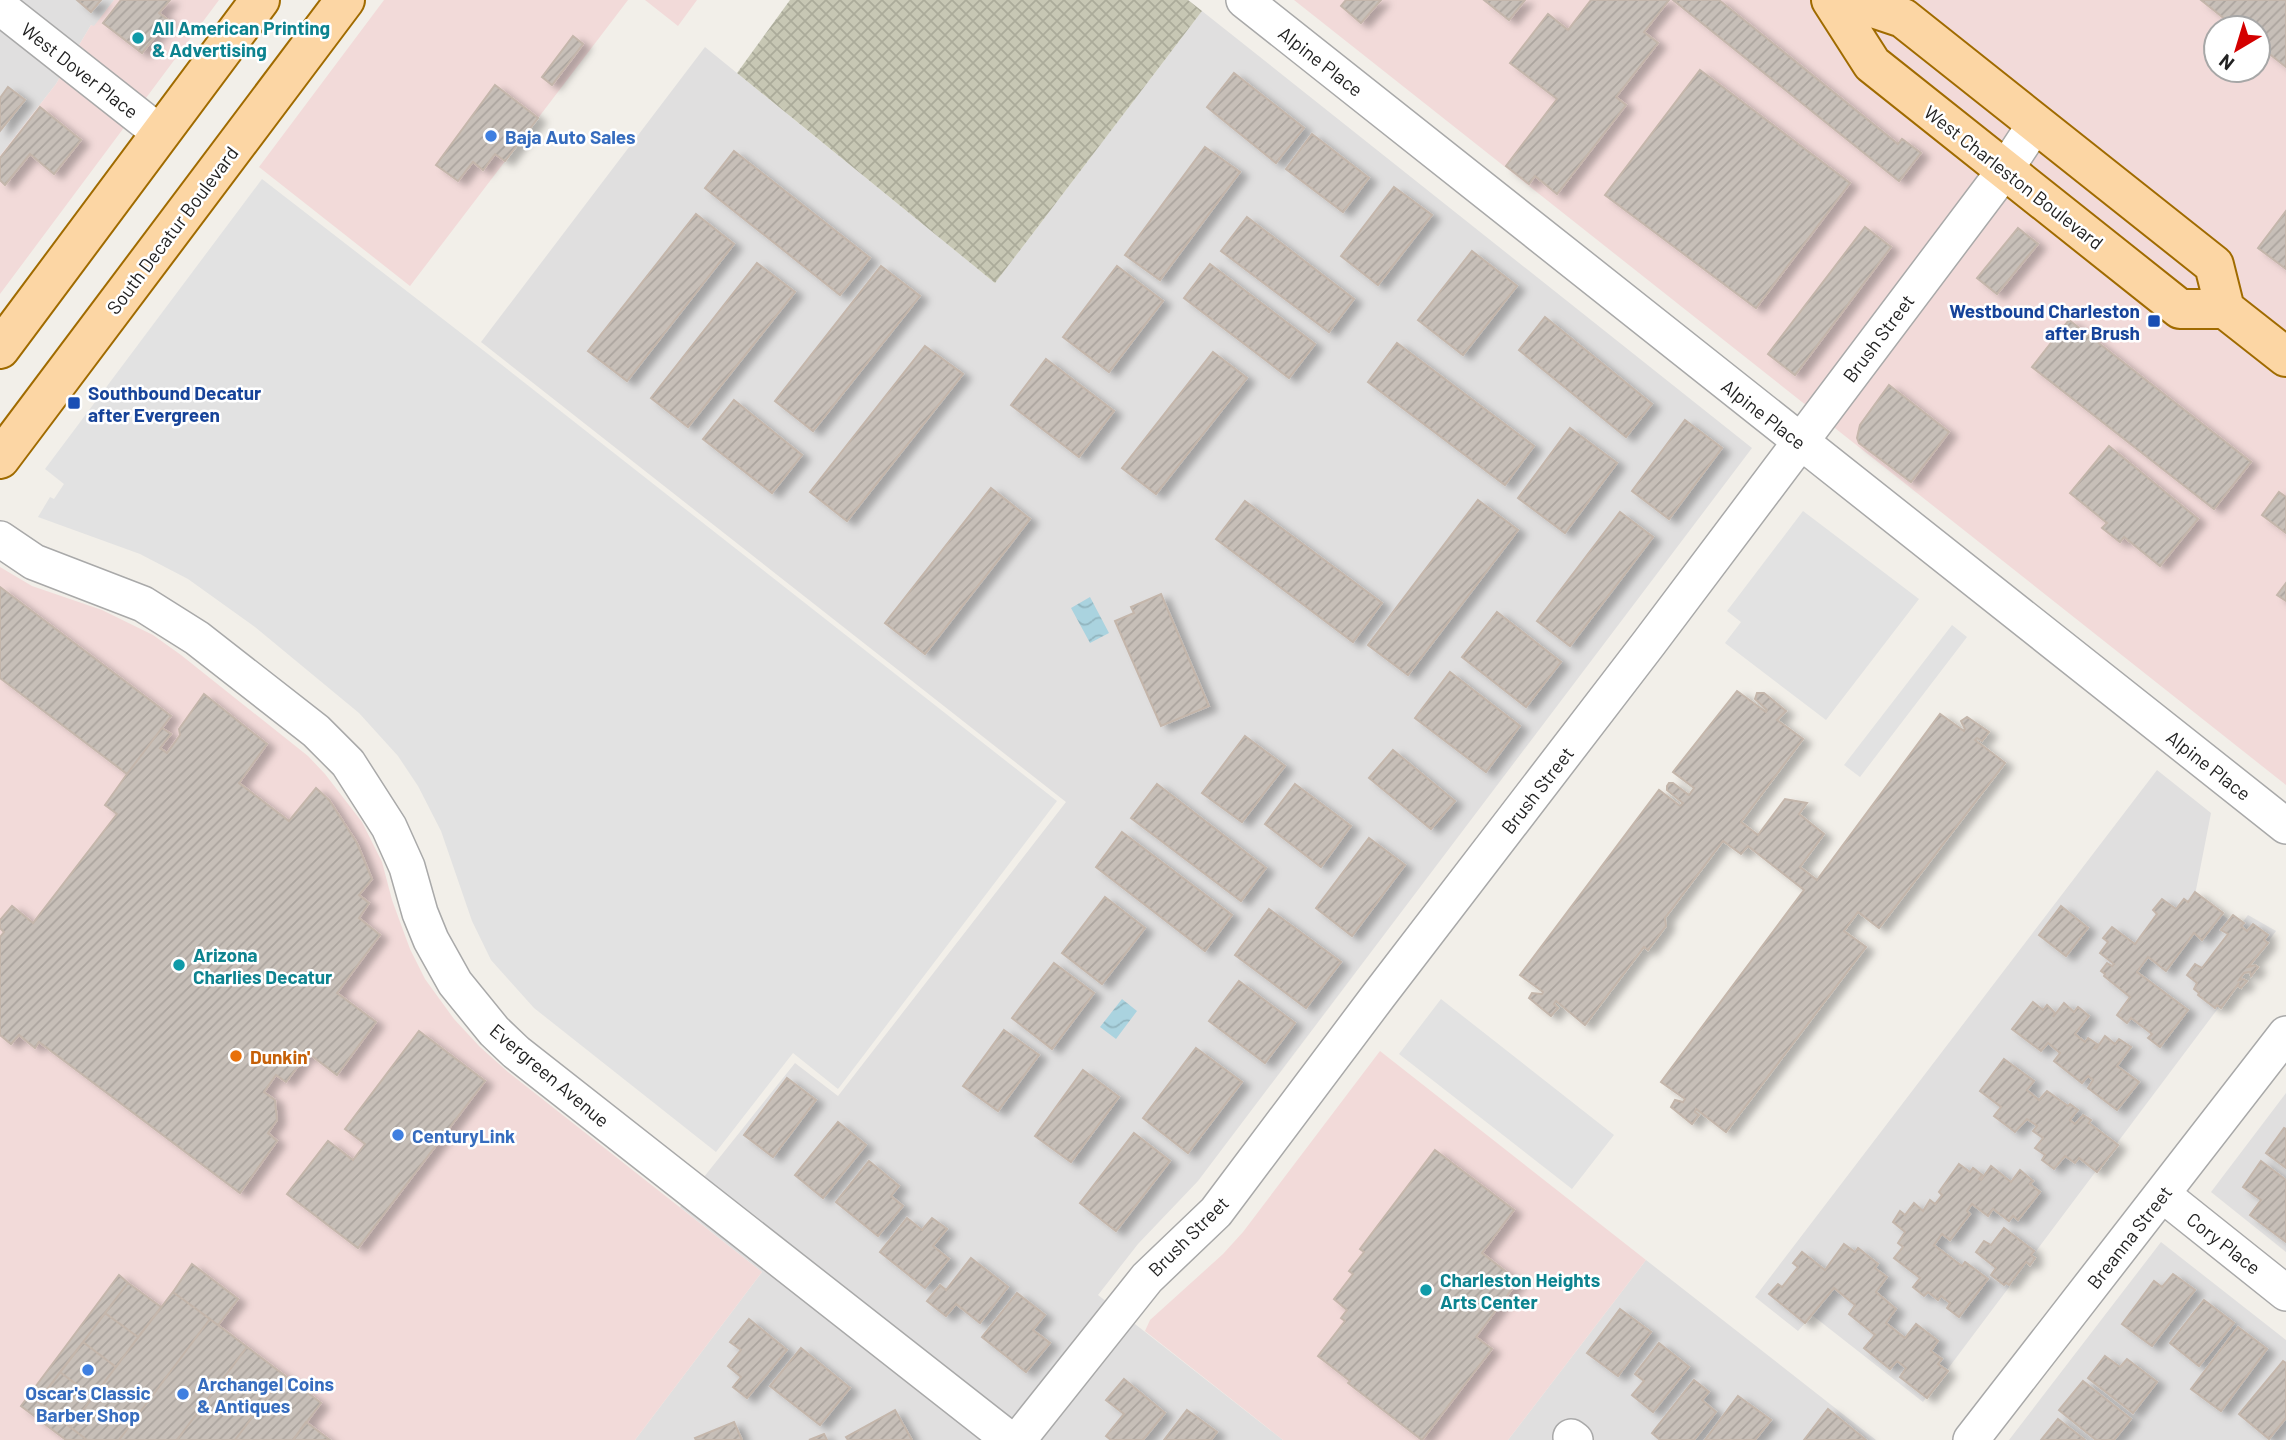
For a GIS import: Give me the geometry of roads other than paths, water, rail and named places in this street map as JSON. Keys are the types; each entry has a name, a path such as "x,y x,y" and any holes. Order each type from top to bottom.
{"main road":[{"path":"0,349 260,0"},
{"name":"West Charleston Boulevard","path":"1831,0 1872,64 2180,309 2225,309"},
{"path":"1849,0 1902,18 2214,265 2225,309 2286,357"},
{"name":"South Decatur Boulevard","path":"0,459 339,4"}],"street":[{"name":"Alpine Place","path":"1244,0 2286,826"},
{"name":"West Dover Place","path":"0,7 160,134"},
{"name":"Brush Street","path":"1018,1440 1147,1278 1216,1212 2005,170 2036,123"},
{"name":"Evergreen Avenue","path":"0,539 34,562 143,604 197,638 316,731 348,763 374,800 407,867 420,914 443,963 463,995 494,1031 537,1069 1010,1440"},
{"name":"Breanna Street","path":"1972,1440 2286,1034"},
{"name":"Cory Place","path":"2162,1194 2286,1293"}],"water":[{"path":"1090,597 1109,633 1090,643 1071,608"},
{"path":"1122,999 1137,1011 1116,1039 1100,1027"}],"place":[{"name":"All American Printing & Advertising","path":"138,38"},
{"name":"Baja Auto Sales","path":"491,136"},
{"name":"Westbound Charleston after Brush","path":"2154,321"},
{"name":"Southbound Decatur after Evergreen","path":"74,403"},
{"name":"Arizona Charlies Decatur","path":"179,965"},
{"name":"Dunkin'","path":"236,1056"},
{"name":"CenturyLink","path":"398,1135"},
{"name":"Charleston Heights Arts Center","path":"1426,1290"},
{"name":"Oscar's Classic Barber Shop","path":"88,1370"},
{"name":"Archangel Coins & Antiques","path":"183,1394"}]}
